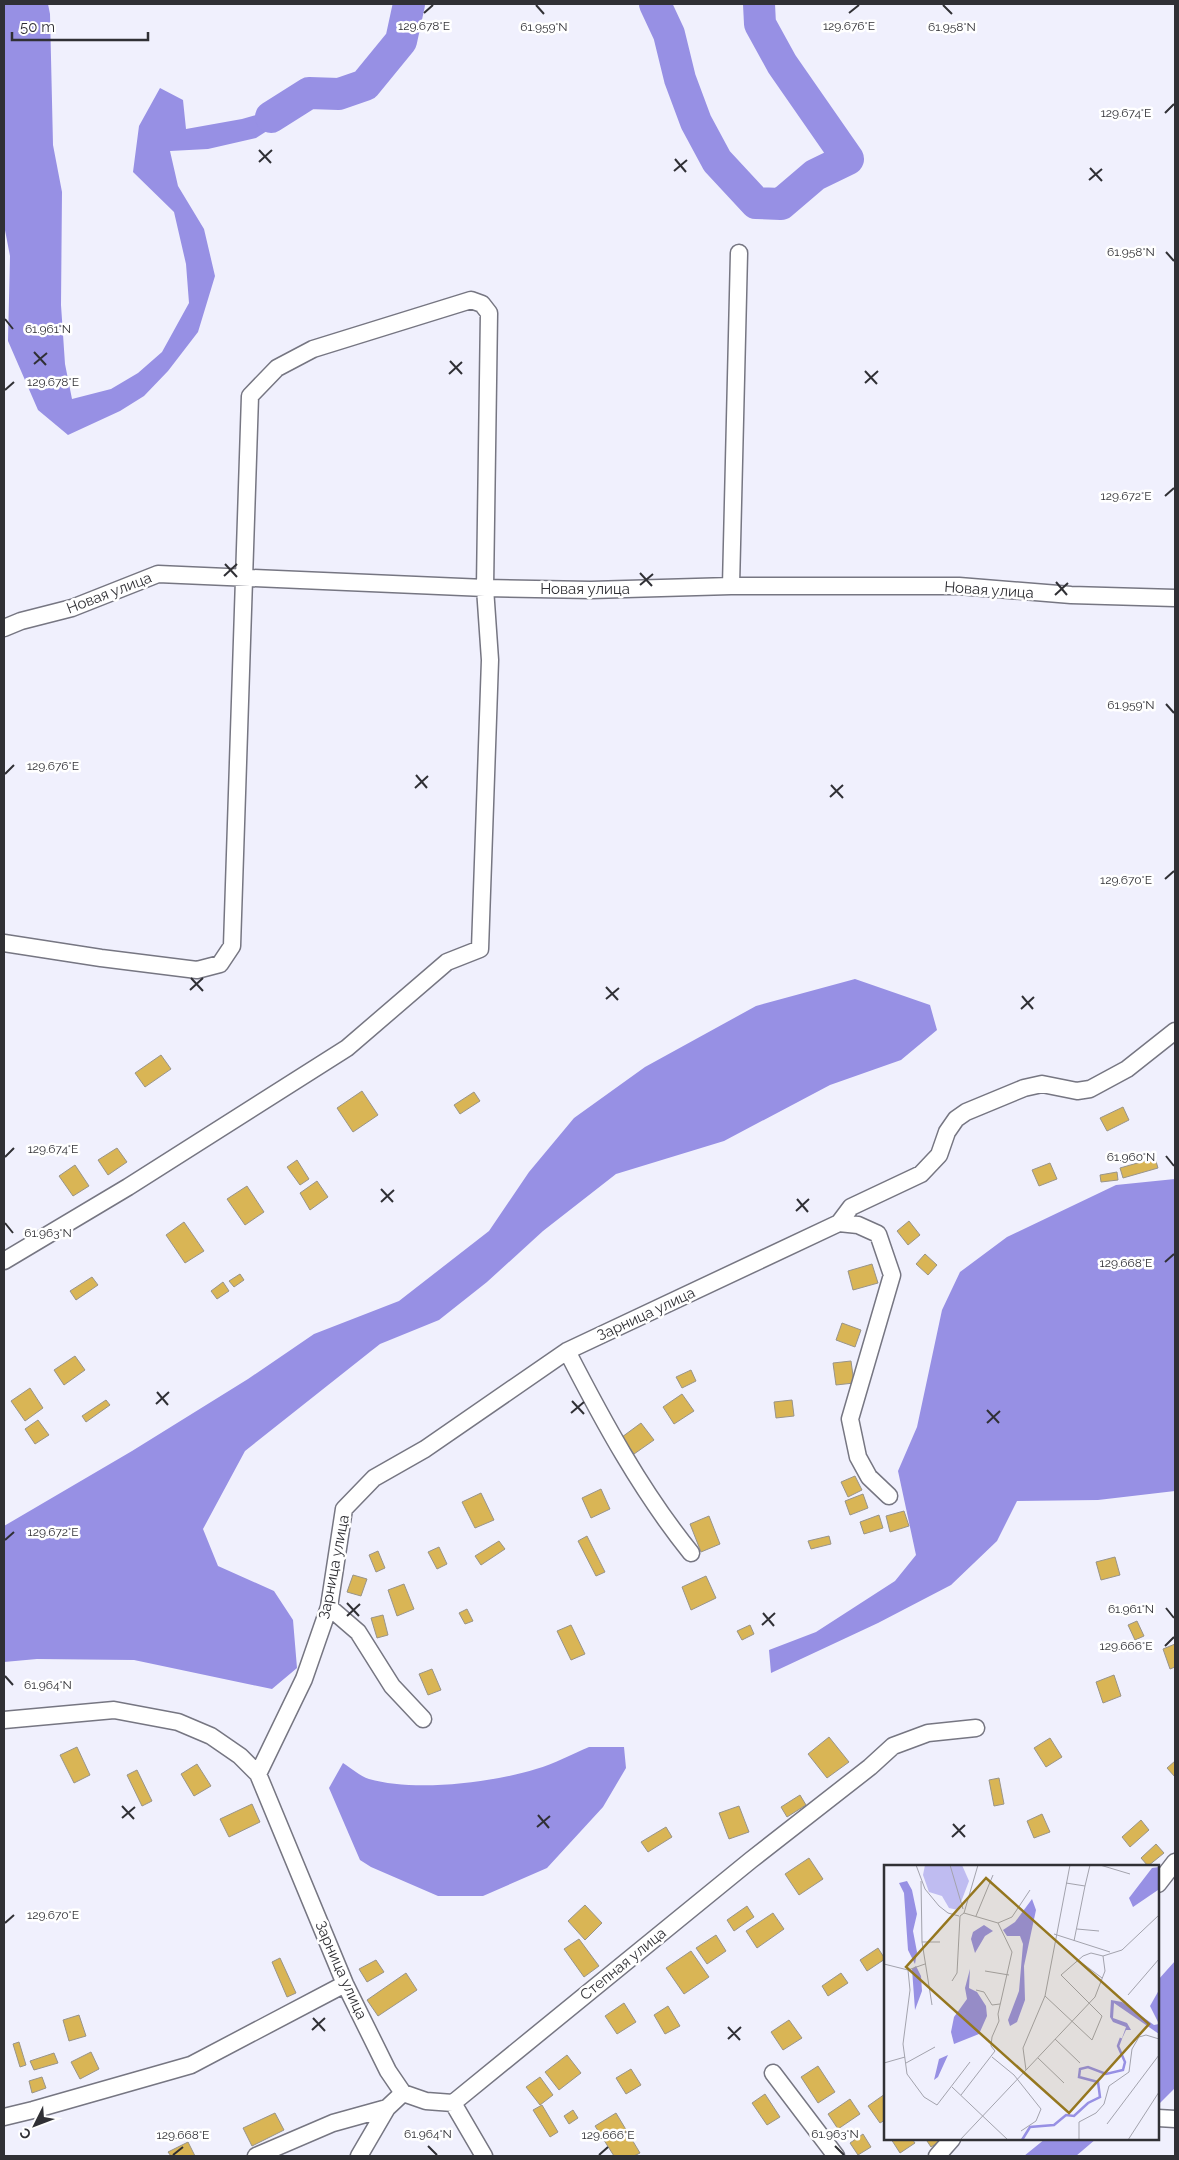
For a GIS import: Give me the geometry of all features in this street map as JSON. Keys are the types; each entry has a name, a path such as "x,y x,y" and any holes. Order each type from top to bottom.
{"street":[{"path":"730,586 739,253"},
{"path":"4,942 101,958 198,970 220,964 232,946 250,396 277,368 313,349 471,300 482,304 489,313 486,588 490,660 480,949 446,962 347,1048 128,1187 4,1261"},
{"name":"Новая улица","path":"4,628 21,621 72,608 158,574 486,588 591,590 730,586 960,586 1071,595 1175,598"},
{"path":"839,1223 851,1207 921,1174 939,1155 947,1132 956,1119 966,1112 1024,1088 1042,1084 1077,1091 1090,1089 1127,1069 1175,1031"},
{"path":"839,1223 858,1225 878,1234 892,1275 850,1419 858,1457 868,1477 889,1496"},
{"name":"Зарница улица","path":"403,2093 388,2071 345,1984 258,1774 304,1679 329,1607 344,1509 374,1478 426,1448 567,1351 839,1223"},
{"path":"567,1351 608,1430 665,1521 691,1553"},
{"path":"329,1607 358,1632 392,1686 423,1719"},
{"path":"4,1720 114,1710 178,1722 211,1736 240,1756 258,1774"},
{"name":"Степная улица","path":"453,2102 870,1767 892,1746 928,1733 976,1728"},
{"path":"1159,1883 1175,1862"},
{"path":"4,2117 191,2065 345,1984"},
{"path":"773,2072 836,2156"},
{"path":"359,2156 387,2108 403,2093 426,2101 453,2102 484,2156"},
{"path":"256,2156 333,2123 387,2108"},
{"path":"1159,2118 1175,2119"},
{"path":"937,2156 951,2140"}],"shaded area":[{"path":"4,4 48,4 50,14 53,145 62,192 61,305 65,364 72,399 111,389 138,373 162,352 189,303 186,264 174,212 133,172 139,126 160,88 183,100 186,129 242,119 277,109 309,93 281,122 256,138 208,149 170,151 178,186 204,229 215,276 198,332 168,371 144,396 120,411 68,435 38,410 8,341 10,256 4,225"},
{"path":"855,979 930,1005 937,1030 901,1060 830,1085 724,1141 616,1174 543,1231 487,1282 439,1320 380,1344 245,1451 203,1529 218,1566 274,1591 293,1620 297,1668 272,1689 134,1660 37,1659 4,1662 4,1526 132,1451 248,1379 314,1334 399,1301 489,1231 529,1172 574,1118 645,1067 756,1006"},
{"path":"1175,1179 1175,1491 1098,1500 1017,1501 997,1541 951,1585 878,1623 771,1673 769,1650 816,1632 895,1581 916,1555 898,1471 917,1427 942,1310 960,1272 1007,1237 1116,1185"},
{"path":"589,1747 624,1747 626,1768 603,1807 547,1868 483,1896 438,1896 371,1867 360,1860 329,1788 343,1763 366,1778 387,1783 408,1785 452,1784 518,1774 536,1769"},
{"path":"1175,1961 1175,2088 1159,2104 1159,1979"},
{"path":"1044,2140 1095,2140 1076,2156 1024,2156"}],"building":[{"path":"161,1055 171,1069 145,1087 135,1073"},
{"path":"362,1091 378,1115 353,1132 337,1108"},
{"path":"474,1092 480,1101 460,1114 454,1105"},
{"path":"1123,1107 1129,1120 1107,1131 1100,1118"},
{"path":"117,1148 127,1162 108,1175 98,1160"},
{"path":"1155,1158 1158,1168 1123,1178 1120,1168"},
{"path":"297,1160 309,1179 300,1185 287,1167"},
{"path":"1050,1163 1057,1179 1039,1186 1032,1170"},
{"path":"75,1165 89,1186 73,1196 59,1176"},
{"path":"1117,1172 1118,1180 1101,1182 1100,1175"},
{"path":"317,1181 328,1197 310,1210 300,1193"},
{"path":"247,1186 264,1212 245,1225 227,1199"},
{"path":"909,1221 920,1235 908,1245 897,1231"},
{"path":"184,1222 204,1251 185,1263 166,1235"},
{"path":"925,1254 937,1265 928,1275 916,1264"},
{"path":"872,1264 878,1283 853,1290 848,1271"},
{"path":"240,1274 244,1280 234,1287 229,1281"},
{"path":"92,1277 98,1285 76,1300 70,1291"},
{"path":"223,1282 229,1291 217,1299 211,1291"},
{"path":"842,1323 861,1330 855,1347 836,1340"},
{"path":"75,1356 85,1370 64,1385 54,1370"},
{"path":"851,1361 854,1383 836,1385 833,1363"},
{"path":"691,1370 696,1381 682,1388 676,1377"},
{"path":"30,1388 43,1408 25,1421 11,1401"},
{"path":"682,1394 694,1411 674,1424 663,1407"},
{"path":"106,1400 110,1405 86,1422 82,1416"},
{"path":"792,1400 794,1416 776,1418 774,1402"},
{"path":"38,1420 49,1435 35,1444 25,1429"},
{"path":"641,1423 654,1440 634,1454 622,1437"},
{"path":"855,1476 862,1490 848,1497 841,1482"},
{"path":"601,1489 610,1509 591,1518 582,1498"},
{"path":"481,1493 494,1520 475,1528 462,1502"},
{"path":"863,1494 868,1508 850,1515 845,1501"},
{"path":"904,1511 909,1526 890,1532 886,1516"},
{"path":"879,1515 883,1528 864,1534 860,1522"},
{"path":"709,1516 720,1544 701,1552 690,1524"},
{"path":"587,1536 605,1572 596,1576 578,1541"},
{"path":"829,1536 831,1544 811,1549 808,1541"},
{"path":"499,1541 505,1549 481,1565 475,1556"},
{"path":"439,1547 447,1564 437,1569 428,1552"},
{"path":"378,1551 385,1568 376,1572 369,1555"},
{"path":"1115,1557 1120,1575 1101,1580 1096,1562"},
{"path":"353,1575 367,1579 361,1596 347,1592"},
{"path":"706,1576 716,1598 691,1610 682,1587"},
{"path":"404,1584 414,1609 397,1616 388,1590"},
{"path":"467,1609 473,1621 465,1624 459,1613"},
{"path":"383,1615 388,1635 377,1638 371,1618"},
{"path":"1137,1621 1144,1636 1135,1640 1128,1625"},
{"path":"571,1625 585,1654 571,1660 557,1631"},
{"path":"750,1625 754,1634 742,1640 737,1631"},
{"path":"1175,1644 1175,1667 1170,1669 1163,1649"},
{"path":"432,1669 441,1690 428,1695 419,1674"},
{"path":"1114,1675 1121,1696 1103,1703 1096,1682"},
{"path":"829,1737 849,1762 827,1778 808,1754"},
{"path":"1050,1738 1062,1757 1046,1767 1034,1748"},
{"path":"77,1747 90,1775 74,1783 60,1755"},
{"path":"1175,1761 1175,1777 1167,1768"},
{"path":"197,1764 211,1786 194,1796 181,1774"},
{"path":"137,1770 152,1801 142,1806 127,1775"},
{"path":"999,1778 1004,1804 994,1806 989,1780"},
{"path":"800,1795 806,1805 787,1817 781,1807"},
{"path":"252,1804 260,1822 229,1837 220,1819"},
{"path":"739,1806 749,1832 729,1839 719,1813"},
{"path":"1042,1814 1050,1832 1034,1838 1027,1821"},
{"path":"1141,1820 1149,1830 1130,1847 1122,1837"},
{"path":"666,1827 672,1837 648,1852 641,1842"},
{"path":"1156,1844 1164,1853 1149,1865 1141,1858"},
{"path":"809,1858 823,1879 799,1895 785,1874"},
{"path":"585,1905 602,1923 585,1940 568,1921"},
{"path":"747,1906 754,1917 734,1931 727,1920"},
{"path":"773,1913 784,1929 757,1948 746,1931"},
{"path":"716,1935 726,1951 707,1964 696,1948"},
{"path":"579,1939 599,1966 584,1977 564,1949"},
{"path":"878,1948 884,1957 884,1960 867,1971 860,1960"},
{"path":"691,1951 709,1977 684,1994 666,1968"},
{"path":"280,1958 296,1993 287,1997 272,1962"},
{"path":"376,1960 384,1972 367,1982 359,1969"},
{"path":"406,1973 417,1990 378,2016 367,2000"},
{"path":"841,1973 848,1983 828,1996 822,1986"},
{"path":"624,2003 636,2022 617,2034 605,2016"},
{"path":"668,2006 680,2026 665,2034 654,2015"},
{"path":"79,2015 86,2036 69,2041 63,2020"},
{"path":"789,2020 802,2038 783,2050 771,2032"},
{"path":"19,2042 26,2065 20,2067 13,2044"},
{"path":"91,2052 99,2069 80,2079 71,2062"},
{"path":"54,2053 58,2063 34,2070 30,2061"},
{"path":"567,2055 581,2073 559,2090 545,2072"},
{"path":"818,2066 835,2092 818,2103 801,2077"},
{"path":"631,2069 641,2085 626,2094 616,2078"},
{"path":"42,2077 46,2088 32,2093 29,2081"},
{"path":"540,2077 553,2095 540,2105 526,2087"},
{"path":"765,2094 780,2117 767,2125 752,2103"},
{"path":"884,2095 884,2121 880,2123 868,2106"},
{"path":"850,2099 860,2114 838,2129 828,2114"},
{"path":"542,2105 558,2132 550,2137 533,2110"},
{"path":"573,2110 578,2118 569,2124 564,2116"},
{"path":"275,2113 284,2130 252,2146 243,2128"},
{"path":"616,2113 640,2153 634,2156 614,2156 595,2126"},
{"path":"863,2134 871,2147 858,2155 850,2143"},
{"path":"892,2140 913,2140 915,2143 900,2153"},
{"path":"929,2140 942,2140 931,2147 927,2141"},
{"path":"188,2142 195,2156 171,2156 168,2152"}],"waterway":[{"path":"271,117 309,93 339,94 365,85 401,41 409,4"},
{"path":"655,4 669,34 680,79 696,122 717,161 756,203 781,204 815,175 848,159 782,64 760,24 759,4"}]}
